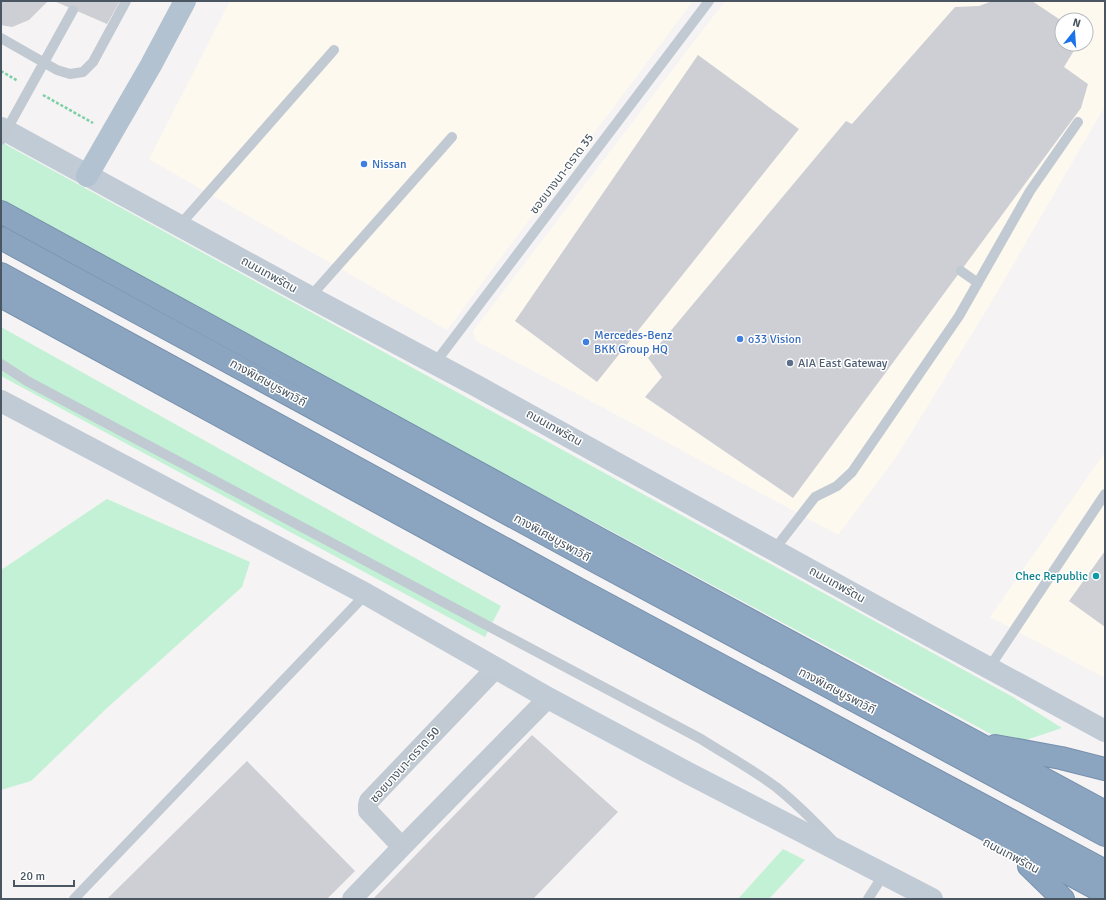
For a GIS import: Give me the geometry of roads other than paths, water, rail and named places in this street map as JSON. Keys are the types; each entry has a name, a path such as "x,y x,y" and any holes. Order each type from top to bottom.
{"highway":[{"path":"1,212 594,537 1105,812"},
{"name":"ทางพิเศษบูรพาวิถี","path":"1,238 602,565 1105,835"},
{"path":"1,274 585,593 1105,871"},
{"path":"1,296 569,606 1105,893"},
{"name":"ถนนเทพรัตน","path":"1,313 1091,899"},
{"path":"976,743 1061,758 1105,769"},
{"path":"1029,866 1063,899"}],"main road":[{"path":"87,176 186,1"},
{"name":"ถนนเทพรัตน","path":"1,128 310,297 435,363 1105,732"},
{"path":"1,401 366,594 548,698 688,773 932,899"}],"street":[{"name":"ซอยบางนา-ตราด 50","path":"402,847 368,810 369,801 496,668"},
{"path":"352,899 548,698"}],"lane":[{"path":"1,38 57,70 70,74 83,72 94,62 126,1"},
{"name":"ซอยบางนา-ตราด 35","path":"435,363 709,1"},
{"path":"1,140 73,10"},
{"path":"179,226 334,50"},
{"path":"774,550 815,497 837,486 852,472 959,316 1030,192 1078,122"},
{"path":"310,297 452,137"},
{"path":"961,272 978,283"},
{"path":"1,364 27,381 701,739 775,786 801,808 847,855"},
{"path":"989,668 1105,494"},
{"path":"74,899 366,594"},
{"path":"868,899 884,874"}],"place":[{"name":"Nissan","path":"364,164"},
{"name":"o33 Vision","path":"740,339"},
{"name":"Mercedes-Benz BKK Group HQ","path":"586,342"},
{"name":"AIA East Gateway","path":"790,363"},
{"name":"Chec Republic","path":"1096,576"}]}
